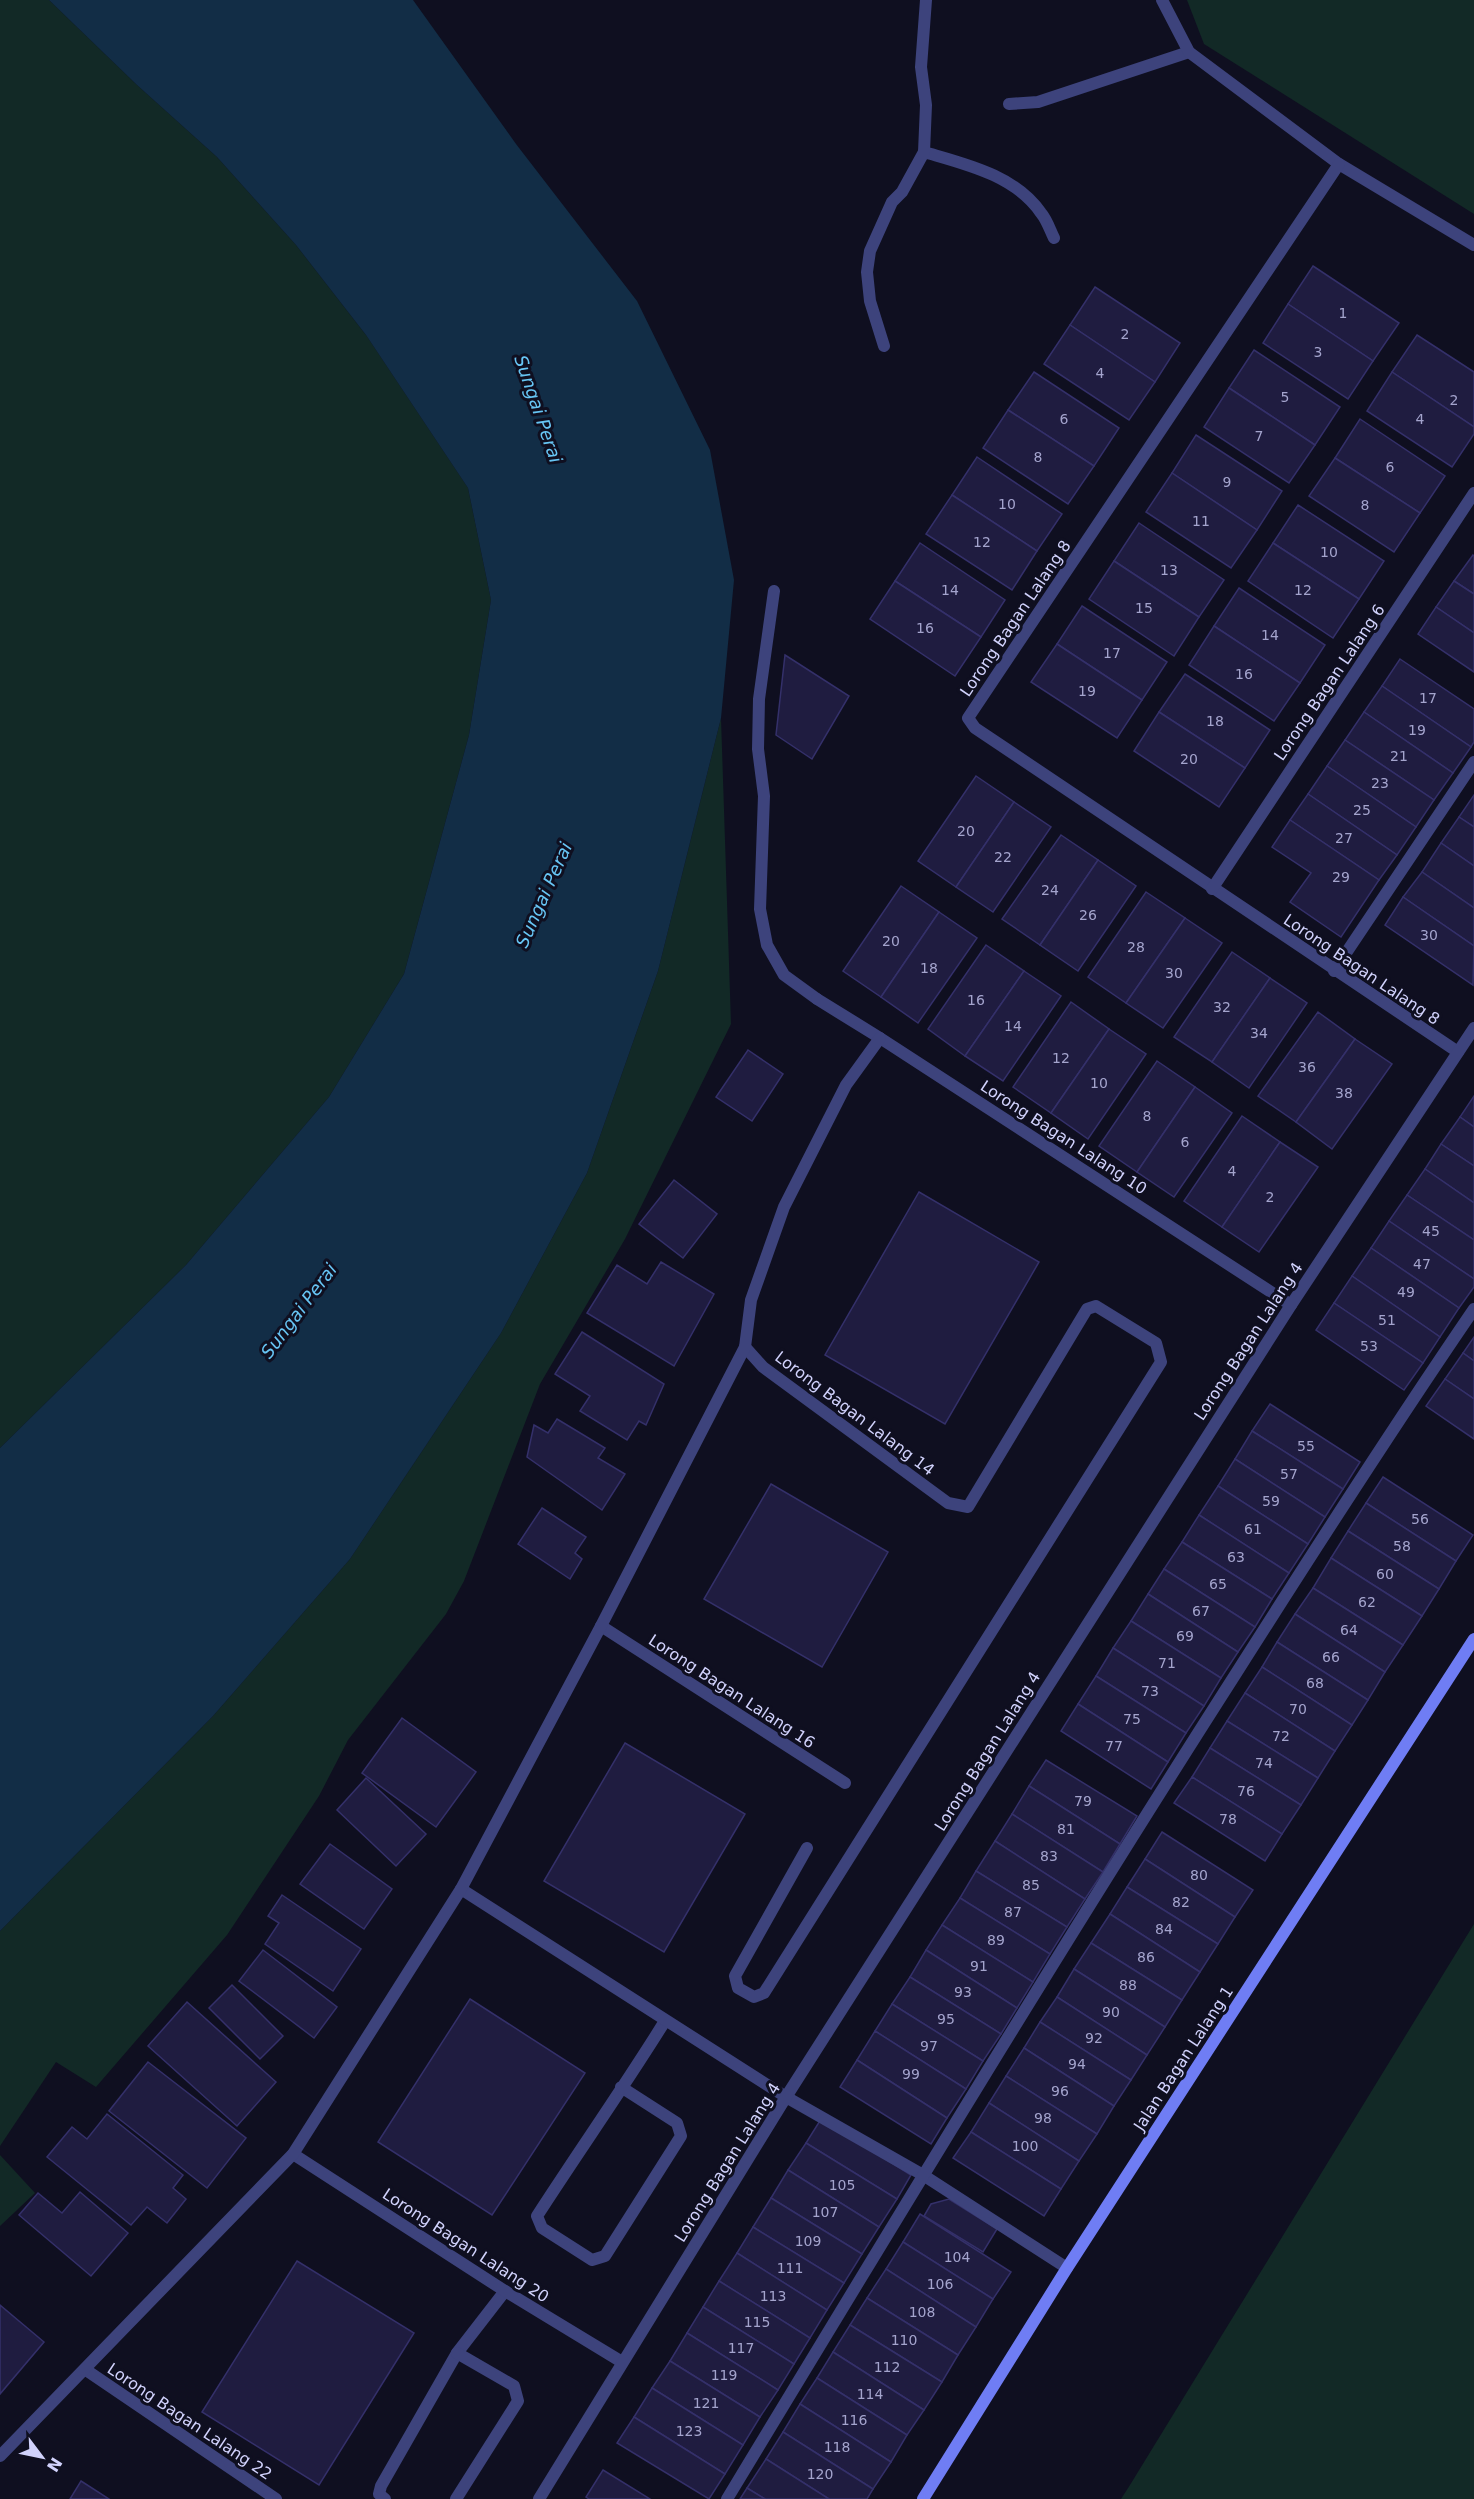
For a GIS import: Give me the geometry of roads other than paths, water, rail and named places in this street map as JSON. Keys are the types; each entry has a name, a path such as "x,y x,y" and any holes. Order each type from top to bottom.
{"main road":[{"name":"Jalan Bagan Lalang 1","path":"923,2499 1067,2268 1474,1639"}],"street":[{"path":"884,346 870,301 867,272 870,251 892,202 902,192 924,152 926,105 921,67 926,0"},
{"path":"1161,0 1189,52 1339,164 1474,245"},
{"path":"1009,104 1038,102 1189,52"},
{"path":"924,152 987,171 1017,190 1041,213 1054,238"},
{"name":"Lorong Bagan Lalang 8","path":"1339,164 968,718 975,728 1458,1052"},
{"name":"Lorong Bagan Lalang 6","path":"1212,889 1474,493"},
{"name":"Lorong Bagan Lalang 10","path":"774,591 759,699 758,749 764,796 760,909 767,945 784,975 817,999 1291,1305"},
{"path":"1335,971 1474,762"},
{"name":"Lorong Bagan Lalang 4","path":"539,2499 786,2097 1291,1305 1474,1028"},
{"path":"0,2456 86,2370 293,2154 460,1889 601,1626 744,1347 751,1300 784,1207 846,1085 880,1038"},
{"name":"Lorong Bagan Lalang 14","path":"744,1347 763,1367 948,1503 968,1507 1087,1309 1096,1306 1156,1343 1161,1362 764,1994 754,1997 738,1988 735,1976 807,1848"},
{"path":"727,2499 923,2175 1150,1808 1384,1441 1474,1309"},
{"name":"Lorong Bagan Lalang 16","path":"601,1626 845,1783"},
{"path":"460,1889 786,2097 923,2175 1067,2268"},
{"path":"621,2087 677,2123 681,2136 605,2256 592,2260 542,2229 537,2216 621,2087 665,2021"},
{"name":"Lorong Bagan Lalang 20","path":"293,2154 622,2362"},
{"path":"385,2499 379,2494 381,2486 457,2353 505,2290"},
{"path":"456,2499 518,2401 514,2386 457,2353"},
{"name":"Lorong Bagan Lalang 22","path":"86,2370 276,2499"}],"water":[{"name":"Sungai Perai","path":"49,0 413,0 516,144 637,301 710,450 734,580 721,718 658,971 587,1173 501,1333 350,1559 213,1716 0,1931 0,1448 186,1265 329,1097 404,974 469,735 491,600 468,488 366,335 296,245 217,157 137,85"}]}
